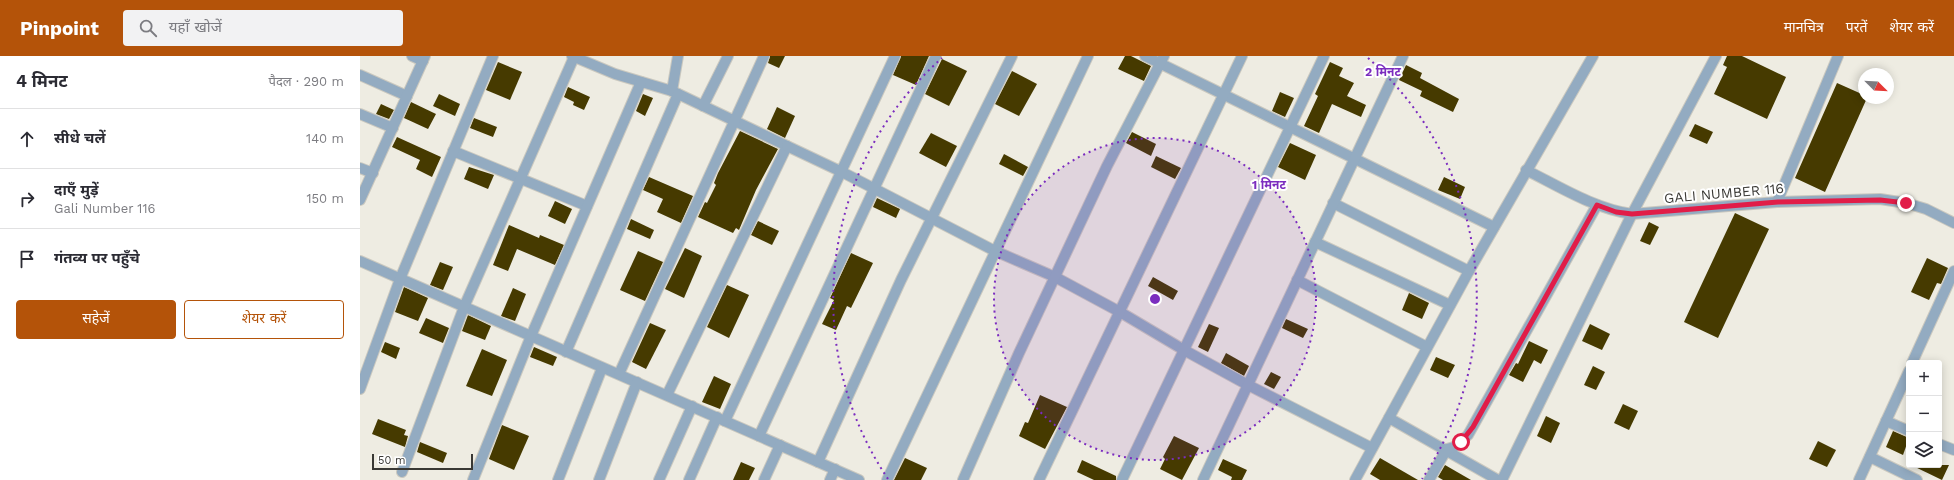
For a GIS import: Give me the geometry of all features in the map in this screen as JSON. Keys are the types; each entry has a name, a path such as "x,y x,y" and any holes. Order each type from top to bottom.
{"street":[{"path":"360,200 424,58 412,56"},
{"path":"360,389 400,279 493,56"},
{"path":"402,472 464,307 521,179 573,56 615,74 675,92 842,172 995,251 1054,277 1120,312 1184,350 1248,385 1372,448"},
{"path":"566,352 675,92 678,56"},
{"path":"703,106 728,56"},
{"path":"619,374 764,56"},
{"path":"689,480 721,419 842,172 895,56"},
{"path":"759,436 936,56"},
{"path":"818,462 901,280 1012,56"},
{"path":"887,480 1088,56"},
{"path":"1145,56 1162,60 1224,95 1494,227"},
{"path":"1039,480 1242,56"},
{"path":"1122,480 1324,56"},
{"path":"1202,480 1403,56"},
{"path":"1355,480 1469,271 1593,56"},
{"path":"1502,480 1632,214 1716,56"},
{"path":"1778,202 1838,56"},
{"path":"963,480 1054,277 1107,166 1162,60"},
{"path":"360,75 407,96"},
{"path":"473,480 531,336 640,82"},
{"path":"360,114 393,128"},
{"path":"667,395 787,146"},
{"path":"453,151 587,206"},
{"path":"360,168 373,173"},
{"name":"GALI NUMBER 116","path":"1526,170 1597,205 1616,212 1632,214 1778,202 1880,200 1906,203 1926,210 1954,223"},
{"path":"1333,203 1469,271"},
{"path":"1429,480 1447,449 1454,447 1468,435 1597,205"},
{"path":"1315,242 1450,305"},
{"path":"360,261 859,480"},
{"path":"1913,360 1954,271"},
{"path":"1297,280 1427,347"},
{"path":"558,480 602,368"},
{"path":"1859,480 1906,378"},
{"path":"599,480 637,382"},
{"path":"659,480 692,406"},
{"path":"1389,418 1447,449 1498,480"},
{"path":"1886,421 1906,430"},
{"path":"764,480 780,445"},
{"path":"1942,445 1954,450"},
{"path":"1870,457 1918,480"},
{"path":"830,480 835,469"}],"building":[{"path":"770,56 785,56 779,68 768,63"},
{"path":"901,56 929,56 916,85 893,75"},
{"path":"1125,56 1131,56 1151,66 1144,81 1118,69"},
{"path":"1727,56 1742,56 1786,77 1767,119 1714,94 1727,67 1723,65"},
{"path":"942,59 967,71 949,106 925,94"},
{"path":"498,62 522,72 510,100 486,90"},
{"path":"1330,62 1343,68 1339,76 1354,83 1347,96 1366,105 1361,117 1332,104 1319,133 1304,126 1318,96 1315,94"},
{"path":"1406,65 1422,73 1420,78 1459,99 1453,112 1420,96 1422,91 1399,80"},
{"path":"1012,71 1037,84 1019,116 995,104"},
{"path":"1837,83 1858,92 1858,104 1864,104 1825,192 1795,178"},
{"path":"568,87 590,97 584,110 573,105 574,102 564,97"},
{"path":"1280,92 1294,98 1285,117 1272,111"},
{"path":"439,94 460,104 455,116 433,106"},
{"path":"643,94 653,98 645,116 636,111"},
{"path":"411,102 436,114 428,129 404,118"},
{"path":"381,104 394,110 389,119 376,114"},
{"path":"777,107 795,116 785,138 767,129"},
{"path":"474,118 497,127 493,137 470,128"},
{"path":"1695,124 1713,132 1707,144 1689,136"},
{"path":"740,131 778,149 756,190 739,230 736,228 733,233 698,217 705,202 707,203 716,185 714,183 718,173"},
{"path":"1132,132 1156,144 1151,156 1126,143"},
{"path":"931,133 957,146 946,167 919,153"},
{"path":"397,137 441,157 432,177 416,169 420,160 392,147"},
{"path":"1290,143 1316,155 1305,180 1278,167"},
{"path":"1004,154 1028,167 1023,176 999,164"},
{"path":"1156,156 1181,168 1175,179 1151,167"},
{"path":"469,167 494,175 488,189 464,179"},
{"path":"649,177 693,196 681,223 657,212 663,199 643,190"},
{"path":"1444,177 1465,187 1460,199 1438,190"},
{"path":"877,198 900,209 896,218 873,207"},
{"path":"555,201 572,209 565,224 548,216"},
{"path":"1735,213 1769,229 1718,338 1684,322"},
{"path":"631,219 654,230 650,239 627,229"},
{"path":"758,221 779,231 772,245 751,235"},
{"path":"1649,222 1659,227 1650,245 1640,241"},
{"path":"509,225 539,238 540,235 564,245 555,265 517,249 508,271 493,265"},
{"path":"685,248 702,256 684,298 665,289"},
{"path":"638,251 663,262 645,301 620,290"},
{"path":"851,253 873,263 851,308 847,306 836,330 822,324 834,300 830,298"},
{"path":"1927,258 1948,268 1941,284 1937,283 1929,300 1911,292"},
{"path":"440,262 453,267 443,290 430,285"},
{"path":"1153,277 1178,291 1173,300 1148,286"},
{"path":"727,285 749,295 729,338 707,327"},
{"path":"404,287 428,298 418,321 395,312"},
{"path":"513,288 526,294 515,321 501,316"},
{"path":"1409,293 1429,303 1422,319 1402,310"},
{"path":"468,315 491,326 485,340 462,331"},
{"path":"426,318 449,328 443,343 419,333"},
{"path":"1286,319 1308,329 1303,338 1282,328"},
{"path":"650,323 666,330 646,369 632,362"},
{"path":"1209,324 1219,328 1208,352 1198,347"},
{"path":"1590,324 1610,334 1602,350 1582,341"},
{"path":"1529,341 1548,350 1541,364 1534,360 1523,382 1509,375 1516,363 1518,364"},
{"path":"385,342 400,348 396,359 381,352"},
{"path":"534,347 557,357 553,366 530,357"},
{"path":"482,349 507,360 492,396 466,386"},
{"path":"1226,353 1249,366 1244,376 1221,363"},
{"path":"1436,357 1455,365 1448,378 1430,370"},
{"path":"1593,366 1605,372 1596,390 1584,385"},
{"path":"1271,372 1281,377 1274,389 1264,384"},
{"path":"714,376 731,384 720,409 702,402"},
{"path":"1040,395 1067,407 1045,449 1019,436 1025,422 1028,423"},
{"path":"1623,404 1638,411 1629,430 1614,423"},
{"path":"1546,416 1560,423 1551,443 1537,436"},
{"path":"378,419 406,430 404,435 408,436 405,447 372,434"},
{"path":"502,425 529,436 514,470 489,459"},
{"path":"1893,431 1906,437 1906,446 1903,455 1886,447"},
{"path":"1174,436 1199,448 1182,480 1160,469 1165,459 1163,457"},
{"path":"1818,441 1836,450 1827,467 1809,459"},
{"path":"420,442 447,453 443,463 417,452"},
{"path":"905,458 927,468 921,480 894,480"},
{"path":"1380,458 1418,480 1380,480 1370,474"},
{"path":"1223,459 1247,470 1242,480 1231,480 1232,477 1218,470"},
{"path":"1082,460 1116,476 1116,480 1094,480 1077,472"},
{"path":"741,462 755,468 749,480 733,480"},
{"path":"1445,465 1471,480 1443,480 1438,477"},
{"path":"1942,465 1949,465 1942,480 1917,468 1942,468"}],"route":[{"path":"1461,442 1473,427 1597,205 1616,212 1632,214 1778,202 1880,200 1906,203"}]}
